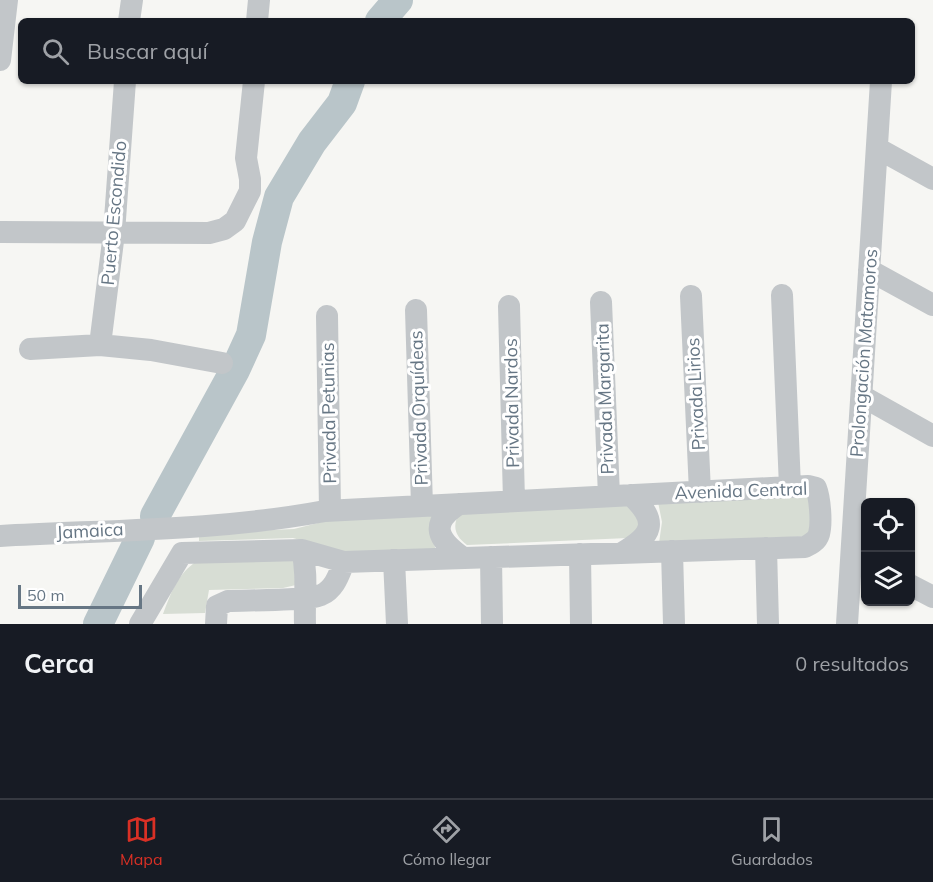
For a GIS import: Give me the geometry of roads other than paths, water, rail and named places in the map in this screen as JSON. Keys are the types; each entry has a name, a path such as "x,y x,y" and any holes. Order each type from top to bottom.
{"street":[{"path":"0,60 8,33 7,0"},
{"path":"129,18 132,0"},
{"path":"257,18 259,0"},
{"name":"Puerto Escondido","path":"100,345 114,233 125,84"},
{"path":"0,232 209,233 224,229 235,221 250,191 246,158 254,84"},
{"name":"Prolongación Matamoros","path":"847,624 858,557 862,396 881,84"},
{"path":"877,148 933,179"},
{"path":"869,270 933,305"},
{"path":"782,295 790,487"},
{"name":"Privada Lirios","path":"691,296 700,492"},
{"name":"Privada Margarita","path":"601,302 620,496"},
{"name":"Privada Nardos","path":"509,306 514,501"},
{"name":"Privada Orquídeas","path":"416,310 422,506"},
{"name":"Privada Petunias","path":"327,316 330,510"},
{"path":"30,349 100,345 151,350 222,363"},
{"path":"862,396 933,436"},
{"name":"Avenida Central","path":"179,527 278,519 330,510 790,487 816,488 819,496 819,534 813,543 805,547 344,562 302,550 182,553"},
{"path":"620,496 646,512 650,524 644,538 622,553"},
{"path":"459,504 449,510 440,532 441,539 447,546 463,558"},
{"path":"140,624 182,553 179,527"},
{"name":"Jamaica","path":"0,536 179,527"},
{"path":"766,548 768,624"},
{"path":"302,550 306,567 303,597 305,624"},
{"path":"672,551 674,624"},
{"path":"580,554 581,624"},
{"path":"491,557 492,624"},
{"path":"394,560 397,624"},
{"path":"216,624 217,606 228,601 321,595 336,582 344,562"},
{"path":"915,588 933,597"}],"waterway":[{"path":"383,18 398,0"},
{"path":"155,516 235,370 251,335 267,242 279,197 312,142 342,103 349,84"},
{"path":"98,624 140,538"}]}
